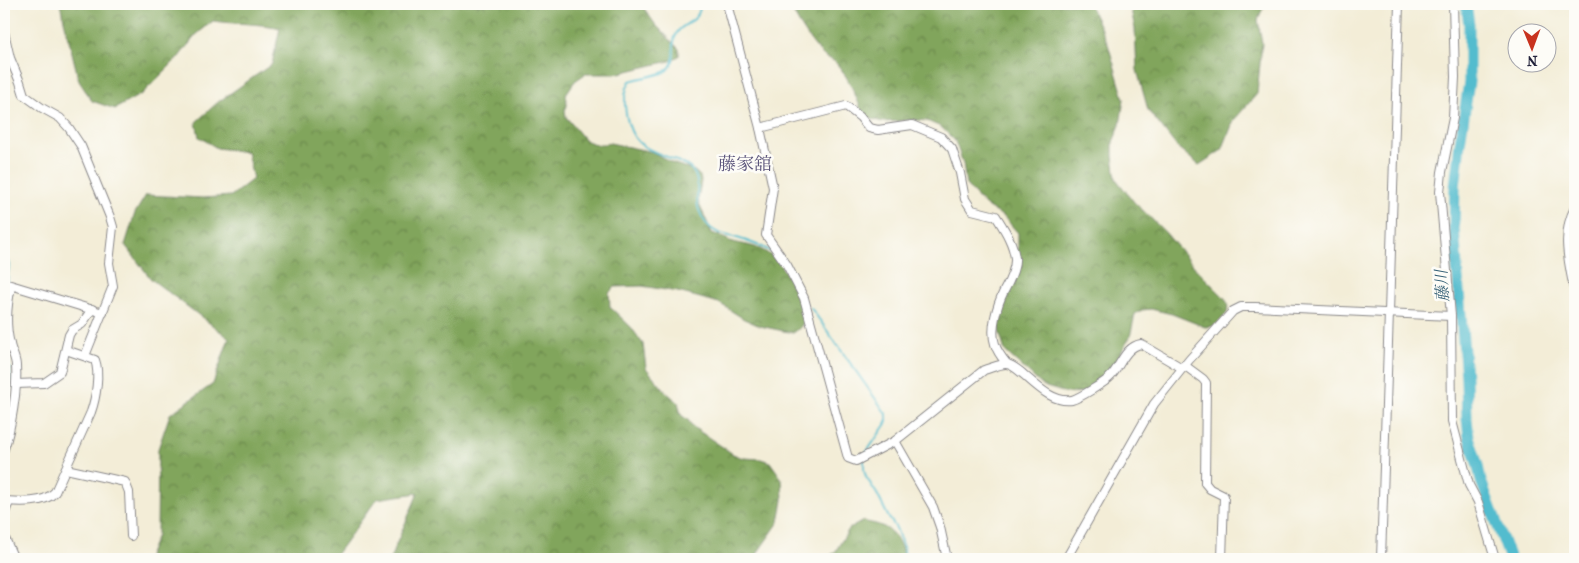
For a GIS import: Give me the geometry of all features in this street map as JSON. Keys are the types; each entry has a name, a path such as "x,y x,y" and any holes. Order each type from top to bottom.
{"street":[{"path":"726,4 760,128 773,188 766,235 787,265 804,298 848,458 856,461 895,441 984,370 1007,364"},
{"path":"1381,559 1399,4"},
{"path":"1453,4 1454,118 1442,172 1440,192 1450,316 1452,421 1469,485 1478,502 1495,559"},
{"path":"4,32 10,58 24,95 60,118 69,128 81,146 113,227 109,263 113,286 85,356"},
{"path":"760,128 846,106 860,116 869,128 878,130 912,125 941,138 952,149 960,173 964,199 972,210 996,216 1008,235 1013,251 1015,260 1011,278 1002,294 996,315 993,332 995,345 1000,356 1007,364 1017,369 1051,396 1060,400 1073,400 1106,381 1129,350 1141,344 1204,379 1206,383 1205,484 1210,489 1224,496 1222,559"},
{"path":"1575,208 1570,218 1568,229 1568,254 1575,294"},
{"path":"4,449 16,384 16,364 10,344 7,318 7,285 103,313"},
{"path":"1066,559 1154,404 1183,367 1233,311 1241,307 1255,306 1450,316"},
{"path":"16,384 40,384 50,380 60,372 69,335 72,330 82,324 92,310"},
{"path":"4,515 6,501 40,500 51,497 55,492 95,401 97,367 94,360 66,350"},
{"path":"895,441 933,507 940,527 947,559"},
{"path":"66,469 125,482 128,492 131,536"},
{"path":"4,536 14,559"}],"green space":[{"path":"60,4 641,4 655,24 679,49 679,56 670,61 615,74 585,74 575,81 566,94 566,117 585,140 597,145 610,143 653,152 672,163 695,171 700,176 701,181 699,204 712,233 730,241 765,251 775,259 792,282 804,308 805,317 803,323 793,333 760,326 744,319 719,303 678,292 642,286 615,287 609,293 610,307 631,327 643,344 646,368 666,392 678,402 681,415 693,427 733,454 743,458 761,459 770,462 782,479 783,500 779,522 758,552 757,559 390,559 418,493 377,499 333,559 147,559 157,535 158,449 170,414 213,384 229,338 151,279 125,245 135,213 146,195 203,198 231,196 253,179 247,152 217,148 199,137 196,122 218,102 272,64 280,28 213,21 196,35 178,58 143,93 115,109 92,101 79,81"},
{"path":"790,4 1089,4 1108,44 1124,99 1120,125 1113,142 1116,179 1134,202 1165,232 1198,271 1224,297 1228,304 1227,313 1213,326 1205,327 1172,314 1151,309 1142,310 1135,314 1130,337 1109,373 1088,392 1066,393 1043,386 1005,351 999,331 1001,307 1013,281 1018,254 1018,233 1004,217 985,205 966,185 963,163 955,141 941,127 927,121 883,122 864,117 846,76 836,63 824,56 815,46 799,24"},
{"path":"1130,4 1269,4 1262,10 1258,20 1262,43 1257,94 1234,120 1222,150 1199,165 1177,147 1148,110 1137,70 1135,29"},
{"path":"863,521 885,527 889,530 902,548 905,559 825,559 835,552 849,529"}],"waterway":[{"path":"700,4 699,11 694,19 677,32 674,42 673,61 669,69 660,74 630,81 625,101 629,125 632,134 643,146 684,164 692,170 697,179 699,210 710,227 720,234 752,243 776,254"},
{"name":"藤川","path":"1466,4 1469,24 1469,82 1455,187 1454,229 1466,377 1467,419 1469,437 1481,481 1510,559"},
{"path":"4,251 9,265 7,282"},
{"path":"4,294 6,287"},
{"path":"811,308 887,415 887,422 866,453"},
{"path":"4,339 10,368 9,394 4,413"},
{"path":"864,459 866,477 896,528 906,559"}],"district":[{"name":"藤家舘","path":"745,164"}]}
